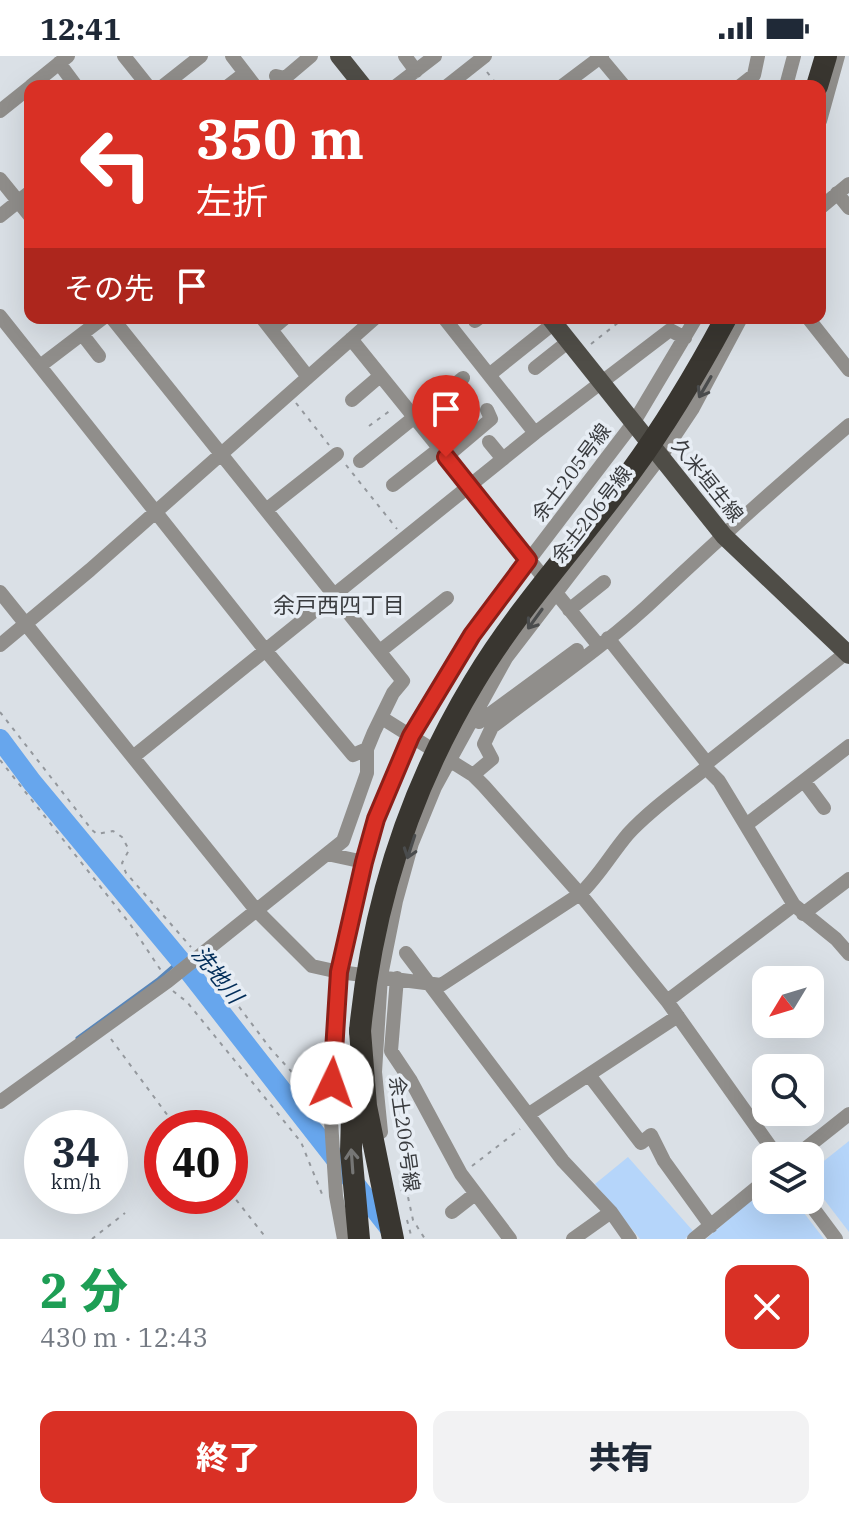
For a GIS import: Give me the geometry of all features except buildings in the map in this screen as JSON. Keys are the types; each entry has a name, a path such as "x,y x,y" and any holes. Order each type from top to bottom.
{"highway":[{"path":"819,80 826,56"},
{"path":"359,1239 351,1102 369,955 395,851 433,757 475,680 655,438 723,324"},
{"path":"360,1031 366,1106 393,1239"}],"main road":[{"path":"339,56 358,80"},
{"name":"久米垣生線","path":"555,324 724,536 849,654"}],"street":[{"path":"124,56 143,80"},
{"path":"171,80 201,56"},
{"path":"232,56 250,80"},
{"path":"276,76 285,78 311,56"},
{"path":"405,56 416,71"},
{"path":"404,80 435,56"},
{"path":"455,80 485,56"},
{"path":"570,80 601,56 619,80"},
{"path":"748,80 754,75 758,56"},
{"path":"788,80 794,56"},
{"path":"826,99 838,56"},
{"path":"38,80 64,60 73,80"},
{"path":"236,80 245,73"},
{"path":"0,111 24,91"},
{"path":"0,179 24,196 0,216"},
{"path":"826,203 843,188 849,208"},
{"path":"0,316 266,651 353,755 367,749"},
{"path":"40,366 95,324"},
{"path":"0,1102 169,980 343,841 367,773 367,749 393,693 403,681 117,324"},
{"path":"267,324 308,377"},
{"path":"0,645 368,324"},
{"path":"449,324 535,433"},
{"path":"489,375 547,324"},
{"name":"余土205号線","path":"344,1239 335,1191 331,1114 339,972 376,819 411,736 472,635 634,422 693,324"},
{"name":"余土206号線","path":"403,1239 397,1196 380,1127 375,1072 381,976 396,901 412,843 435,787 506,658 661,456 693,408 738,324"},
{"path":"813,324 849,370"},
{"path":"133,757 468,486 670,330 685,338"},
{"path":"82,334 99,356"},
{"path":"351,339 569,610 600,641 719,781 763,857 799,909 836,939 849,954"},
{"path":"535,368 574,348"},
{"path":"352,400 380,376"},
{"path":"369,458 463,378"},
{"path":"393,485 491,419 487,410"},
{"path":"473,775 492,759 484,744 492,727 660,595 774,489 849,425"},
{"path":"489,442 503,459"},
{"path":"266,510 337,454"},
{"path":"569,610 604,582"},
{"path":"0,592 256,910 312,966 441,985 580,894 594,881 628,835 652,812 706,765 841,657 849,654"},
{"path":"380,651 447,597"},
{"path":"479,722 600,641"},
{"path":"382,718 473,775 580,894 667,1001 767,1142"},
{"path":"746,825 849,746"},
{"path":"804,781 824,808"},
{"path":"327,854 364,862"},
{"path":"667,1001 799,909 849,879"},
{"path":"406,953 563,1161 611,1212 630,1239"},
{"path":"397,978 391,1051 411,1081 461,1174 507,1238"},
{"path":"531,1117 678,1016"},
{"path":"589,1075 641,1143 651,1135 664,1161 711,1226"},
{"path":"814,1142 849,1114"},
{"path":"694,1239 752,1192"},
{"path":"452,1212 475,1194"},
{"path":"573,1239 611,1212"},
{"path":"817,1214 836,1239"}],"path":[{"path":"574,348 614,324"},
{"path":"289,394 405,539"},
{"path":"369,426 401,402"},
{"path":"0,712 92,830 97,834 113,831 122,837 129,850 122,863 126,873 199,957 270,1048 331,1114"},
{"path":"0,760 130,924 169,980 173,991 187,1002 301,1142 322,1194 335,1191"},
{"path":"102,1027 164,1110"},
{"path":"461,1174 531,1117"},
{"path":"397,1196 408,1197 413,1220 425,1239"},
{"path":"92,1239 124,1214"},
{"path":"247,1214 267,1239"}],"shaded area":[{"path":"849,1141 849,1232 824,1199 824,1161"},
{"path":"628,1157 693,1231 685,1239 640,1239 595,1184"},
{"path":"752,1199 752,1214 805,1214 824,1239 706,1239"}],"waterway":[{"name":"洗地川","path":"0,739 180,960 391,1230"},
{"path":"77,1038 180,960"}],"district":[{"name":"余戸西四丁目","path":"339,604"}],"route":[{"path":"332,1083 339,972 376,819 411,736 472,635 528,560 446,457"}]}
